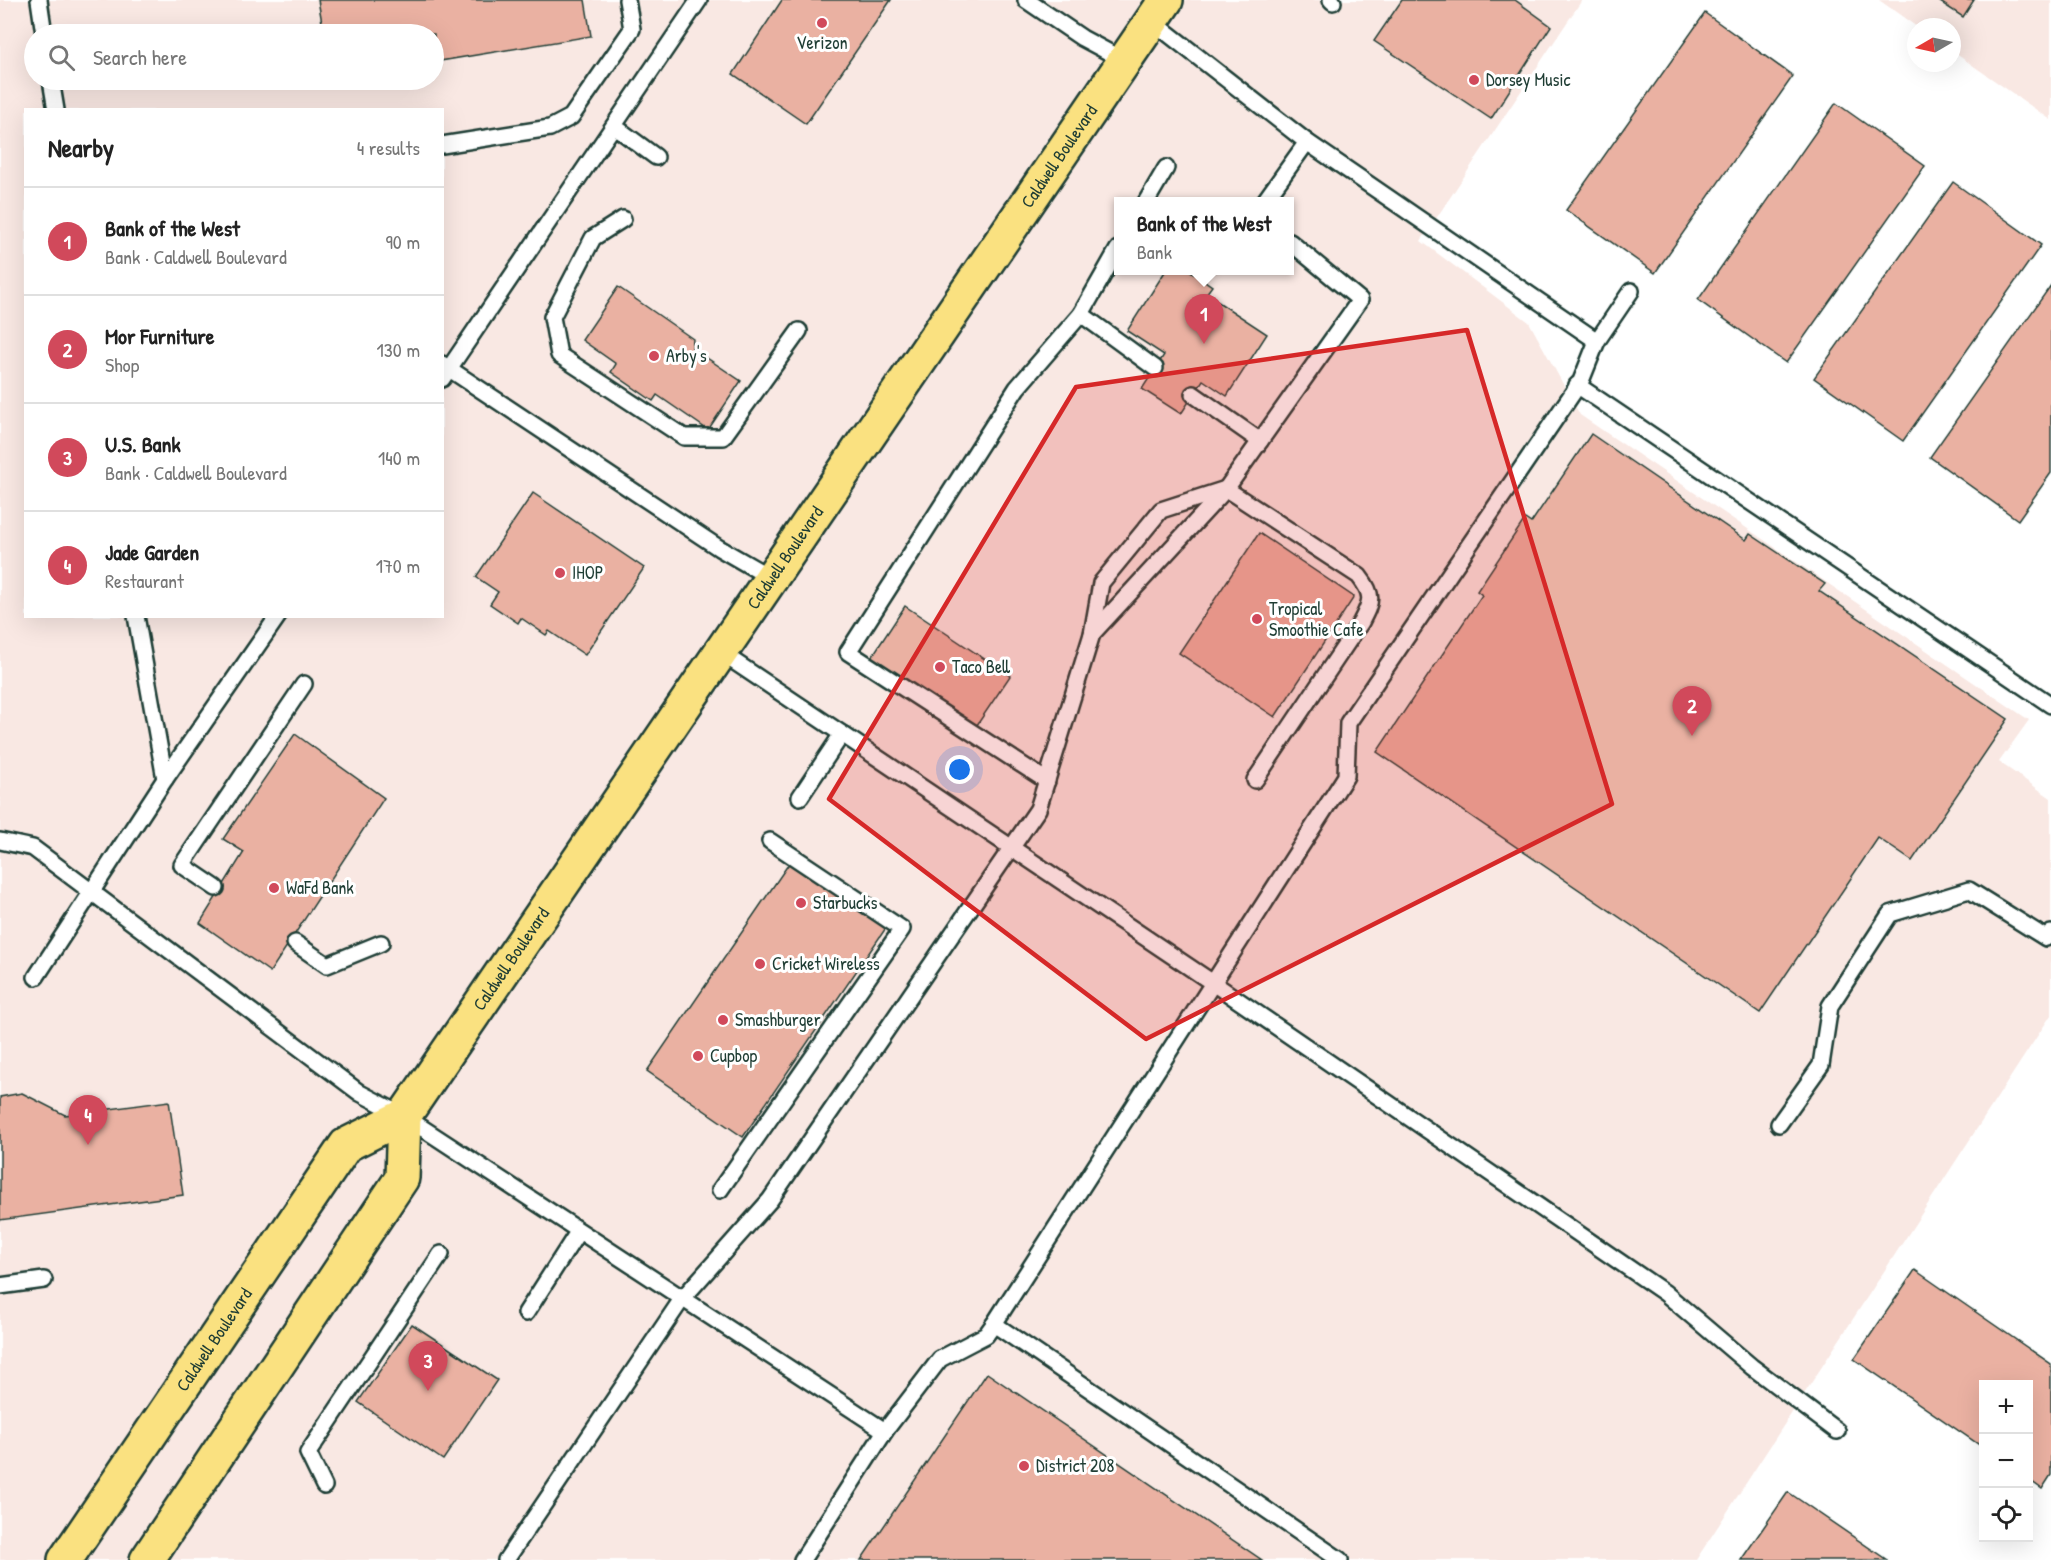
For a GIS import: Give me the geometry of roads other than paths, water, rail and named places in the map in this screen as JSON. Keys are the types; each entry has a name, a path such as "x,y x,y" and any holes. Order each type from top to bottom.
{"main road":[{"name":"Caldwell Boulevard","path":"65,1560 346,1145 404,1116 1159,10"},
{"path":"147,1560 402,1178 404,1116"}],"lane":[{"path":"39,0 43,24"},
{"path":"444,145 549,128 571,117 632,29 627,0"},
{"path":"699,0 445,371 719,548 771,578"},
{"path":"1026,0 1082,38 1125,61"},
{"path":"1159,10 1307,142 1597,341"},
{"path":"53,90 56,108"},
{"path":"614,126 656,157"},
{"path":"1267,197 1307,142"},
{"path":"1148,197 1166,168"},
{"path":"623,219 592,238 552,317 559,355 684,437 723,437 799,330"},
{"path":"1092,634 1226,489 1360,300 1294,245"},
{"path":"1047,782 848,651 1017,388 1081,314 1114,258"},
{"path":"802,1560 885,1431 940,1359 986,1335 994,1324 1346,776 1348,723 1577,385 1597,341 1631,291"},
{"path":"1081,314 1155,368"},
{"path":"1577,385 2051,705"},
{"path":"1193,394 1260,441"},
{"path":"506,1560 682,1299 770,1200 1038,809 1092,634 1101,583 1161,510 1226,489"},
{"path":"1226,489 1359,576 1369,589 1370,605 1361,622 1255,780"},
{"path":"136,618 165,779"},
{"path":"36,977 165,779 277,618"},
{"path":"720,652 1213,983 1665,1293 1752,1367 1837,1431"},
{"path":"216,888 182,865 304,684"},
{"path":"800,797 842,734"},
{"path":"0,841 33,848 360,1093 404,1116 885,1431"},
{"path":"720,1190 902,929 770,841"},
{"path":"1779,1124 1821,1065 1830,1006 1890,914 1969,890 2046,939 2051,933"},
{"path":"295,943 327,965 381,943"},
{"path":"526,1313 578,1232"},
{"path":"324,1486 308,1454 441,1254"},
{"path":"0,1286 44,1280"},
{"path":"994,1324 1340,1560"}],"place":[{"name":"Verizon","path":"822,23"},
{"name":"Dorsey Music","path":"1474,80"},
{"name":"Bank of the West","path":"1204,344"},
{"name":"Arby's","path":"654,356"},
{"name":"IHOP","path":"560,573"},
{"name":"Tropical Smoothie Cafe","path":"1257,619"},
{"name":"Taco Bell","path":"940,667"},
{"name":"Mor Furniture","path":"1692,736"},
{"name":"WaFd Bank","path":"274,888"},
{"name":"Starbucks","path":"801,903"},
{"name":"Cricket Wireless","path":"760,964"},
{"name":"Smashburger","path":"723,1020"},
{"name":"Cupbop","path":"698,1056"},
{"name":"Jade Garden","path":"88,1145"},
{"name":"U.S. Bank","path":"428,1391"},
{"name":"District 208","path":"1024,1466"}]}
